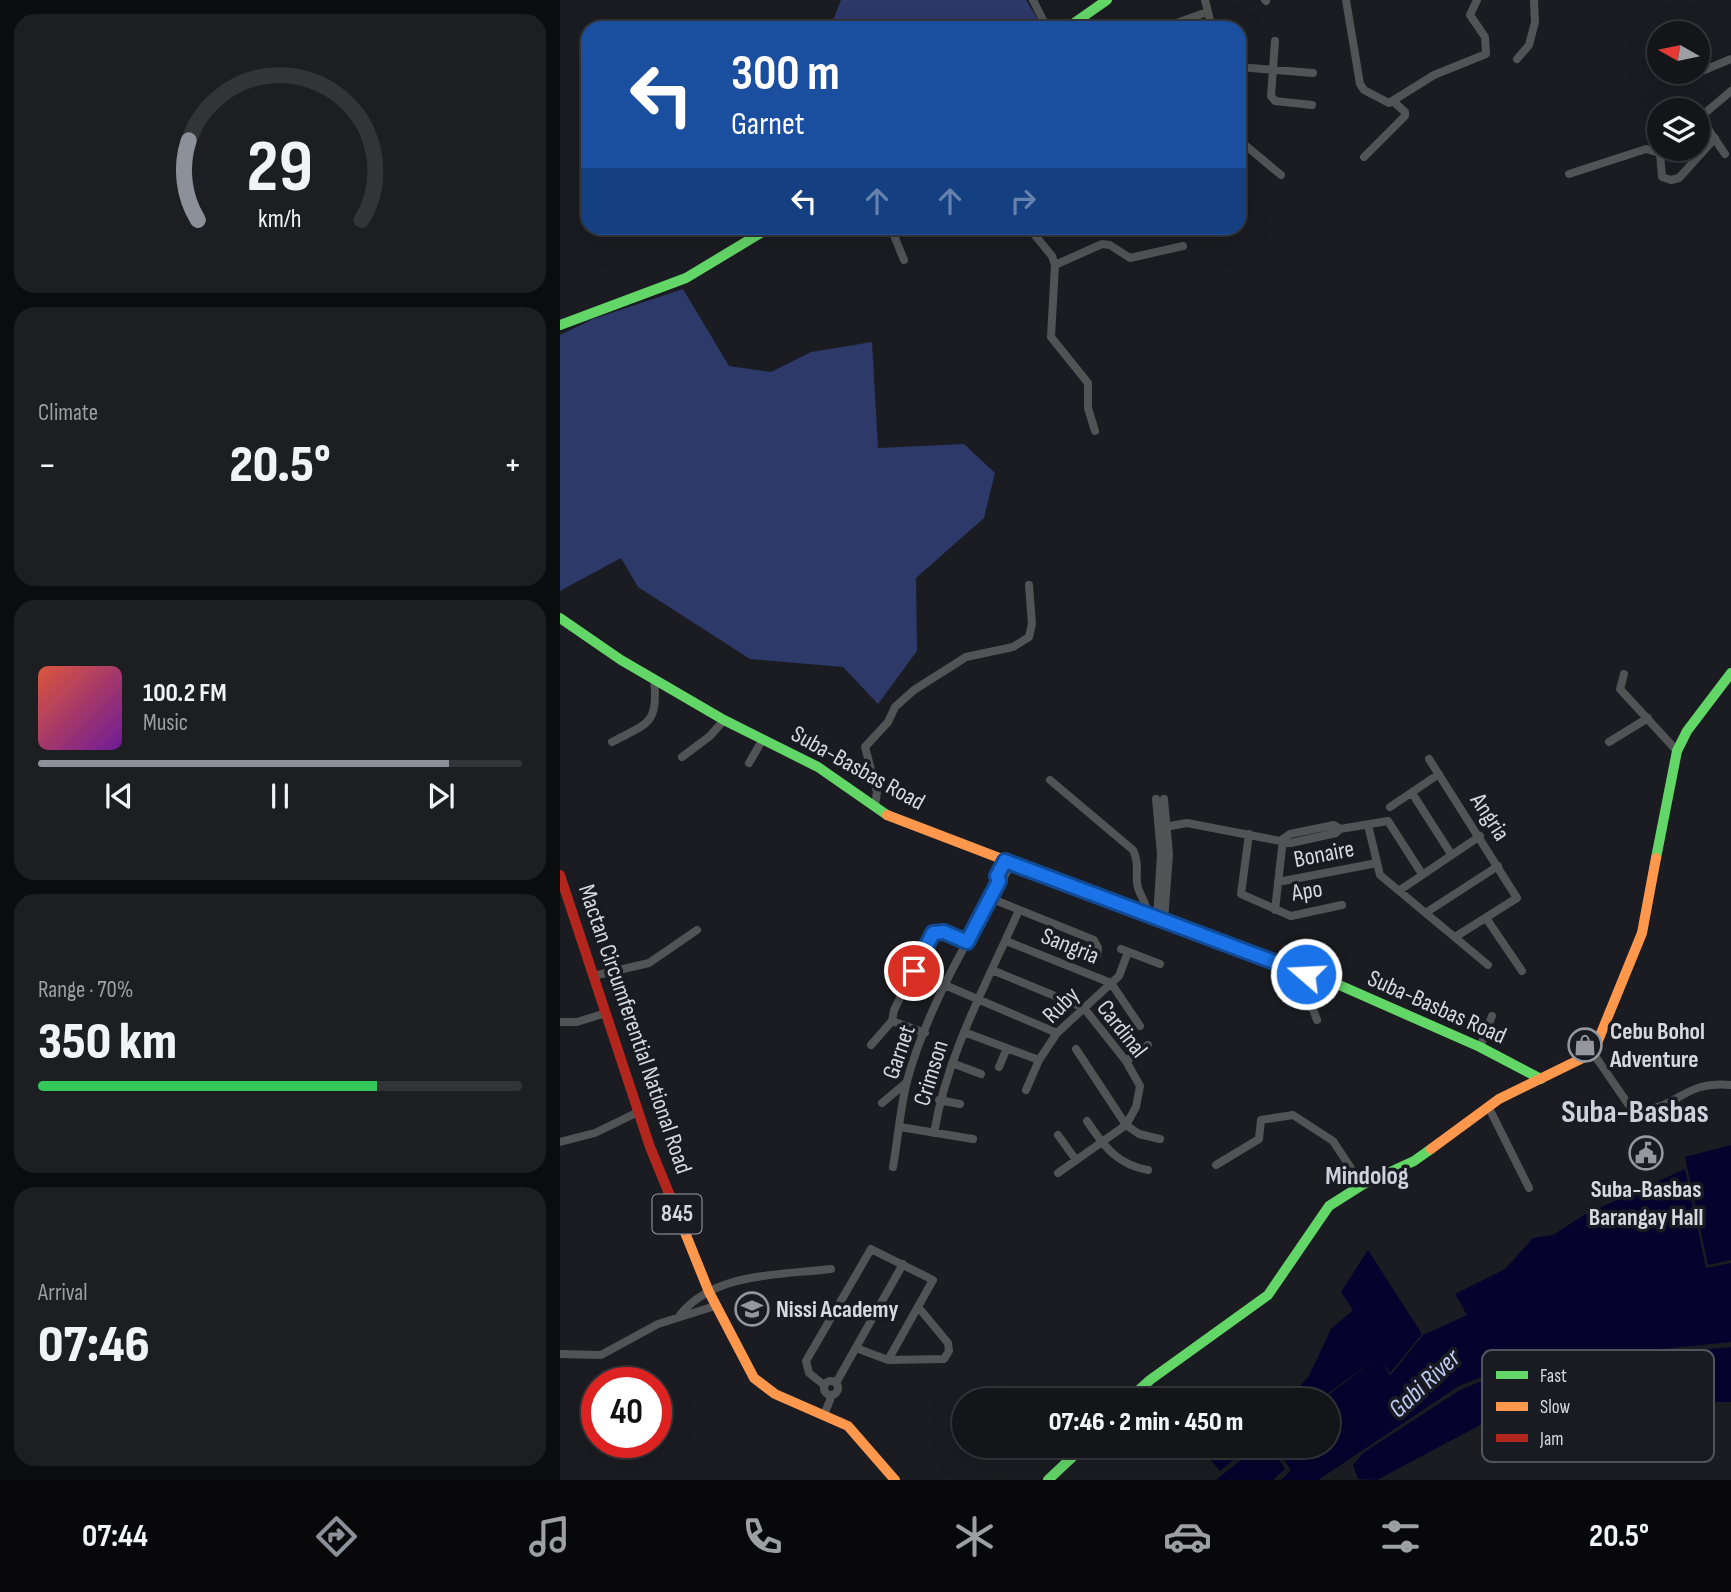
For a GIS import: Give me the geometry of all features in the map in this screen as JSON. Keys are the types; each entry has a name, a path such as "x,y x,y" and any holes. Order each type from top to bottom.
{"street":[{"path":"1033,0 1043,21"},
{"path":"1078,21 1107,0"},
{"path":"1205,0 1210,21"},
{"path":"1346,0 1360,84 1364,90 1386,102 1434,75 1486,54 1485,37 1470,15 1477,0"},
{"path":"1517,59 1529,45 1536,9 1534,0"},
{"path":"1182,21 1207,12"},
{"path":"1275,41 1270,92 1275,101 1312,105"},
{"path":"1710,68 1731,59"},
{"path":"1246,67 1313,73"},
{"path":"1710,109 1731,91"},
{"path":"1364,157 1405,116 1405,112 1392,101"},
{"path":"1710,132 1726,154"},
{"path":"1710,144 1715,138"},
{"path":"1246,146 1280,175"},
{"path":"1569,174 1647,149"},
{"path":"1662,161 1662,177 1671,180 1679,178 1694,161"},
{"path":"560,325 686,278 757,235"},
{"path":"894,235 904,260"},
{"path":"1035,235 1055,265 1051,337 1088,383 1088,408 1095,431"},
{"path":"1055,265 1102,244 1111,245 1130,258 1183,246"},
{"path":"875,806 877,792 864,747 888,722 895,707 914,690 966,657 1013,647 1029,637 1032,624 1029,585"},
{"name":"Suba-Basbas Road","path":"560,618 654,679 724,720 818,767 888,816 1325,981 1480,1047 1541,1079"},
{"path":"1141,1388 1219,1333 1268,1294 1322,1213 1362,1185 1414,1161 1488,1106 1593,1054 1642,933 1677,751 1687,731 1731,673"},
{"path":"1625,674 1620,689 1677,751"},
{"path":"612,742 647,723 657,706 654,679"},
{"path":"1609,742 1648,718"},
{"path":"682,757 710,736 724,720"},
{"path":"749,763 763,739"},
{"name":"Angria","path":"1429,759 1517,898 1486,918"},
{"path":"1390,807 1439,774"},
{"path":"1051,780 1133,850 1139,867 1137,885 1156,918"},
{"path":"1412,793 1451,854"},
{"path":"1156,918 1169,887 1167,827 1160,799"},
{"path":"1167,827 1187,830 1192,826 1283,839 1292,843 1336,833 1340,829 1388,821 1422,874"},
{"path":"1368,825 1380,875 1488,965"},
{"name":"Apo","path":"1249,834 1241,894 1291,916 1342,905"},
{"path":"1400,890 1480,836"},
{"path":"1276,910 1283,839"},
{"name":"Garnet","path":"893,1167 907,1082 925,1033 967,942 1009,862"},
{"name":"Bonaire","path":"1278,882 1377,863"},
{"path":"1427,912 1499,866"},
{"name":"Mactan Circumferential National Road","path":"560,875 638,1112 715,1306 754,1378 775,1394 853,1431 895,1480"},
{"path":"990,898 1094,940 1098,948 1097,956"},
{"name":"Crimson","path":"934,1133 939,1100 952,1063 1020,910"},
{"path":"1455,937 1486,918 1522,971"},
{"path":"593,976 649,963 697,930"},
{"path":"871,1045 892,1021 894,1010 933,933 944,932 967,942"},
{"name":"Sangria","path":"1006,941 1111,983 1140,1026"},
{"name":"Ruby","path":"1027,1090 1038,1060 1057,1032 1119,976 1124,950 1160,964"},
{"name":"Cardinal","path":"992,970 1084,1008 1126,1061 1140,1086 1136,1107 1126,1125"},
{"path":"1317,1020 1312,1007 1325,981"},
{"path":"947,986 1057,1032"},
{"path":"560,1023 577,1022 606,1013"},
{"path":"1480,1047 1492,1016"},
{"path":"892,1021 925,1033"},
{"path":"964,1032 1038,1060"},
{"path":"1126,1061 1148,1045"},
{"path":"999,1067 1007,1048"},
{"path":"1076,1049 1126,1125 1139,1134 1160,1139"},
{"path":"1593,1054 1628,1104 1643,1110 1703,1084 1731,1085"},
{"path":"952,1063 981,1074"},
{"path":"882,1103 907,1082"},
{"path":"939,1100 960,1104"},
{"path":"1488,1106 1529,1188"},
{"path":"560,1142 595,1133 638,1112"},
{"path":"1216,1165 1259,1139 1261,1120 1293,1115 1333,1141 1362,1185"},
{"path":"1087,1121 1102,1144 1118,1159 1147,1170"},
{"path":"1058,1173 1126,1125"},
{"path":"900,1127 973,1139"},
{"path":"1058,1135 1076,1160"},
{"path":"888,1360 933,1280 903,1264 873,1250 868,1250 806,1361 808,1373 828,1392 838,1391 836,1383 903,1264"},
{"path":"560,1354 601,1355 680,1315 690,1303 709,1292 741,1279 831,1269"},
{"path":"680,1315 695,1315 715,1306"},
{"path":"856,1348 888,1360 938,1360 947,1356 948,1343 919,1308"},
{"path":"821,1414 828,1392"},
{"path":"1048,1480 1071,1458"}],"shaded area":[{"path":"841,0 1026,0 1039,21 833,21"},
{"path":"683,289 729,366 771,372 811,352 872,342 878,448 964,444 995,473 984,518 916,578 917,651 878,704 843,667 750,659 638,587 621,558 560,591 560,335 593,319"}],"water":[{"path":"1731,1145 1731,1260 1708,1265 1685,1157"},
{"name":"Gabi River","path":"1685,1169 1706,1268 1731,1263 1731,1342 1652,1350 1482,1350 1482,1377 1459,1386 1318,1480 1281,1480 1291,1470 1283,1458 1340,1458 1340,1388 1338,1388 1379,1356 1335,1388 1298,1388 1309,1376 1331,1329 1353,1310 1341,1292 1368,1250 1422,1334 1390,1373 1382,1362 1390,1376 1423,1335 1467,1315 1455,1294 1505,1269 1533,1238 1553,1235 1584,1215"},
{"path":"1731,1347 1731,1402 1714,1402 1714,1350 1699,1350"},
{"path":"1482,1381 1482,1424 1377,1480 1358,1479 1353,1465 1363,1453 1460,1390"},
{"path":"1209,1458 1236,1458 1220,1471"},
{"path":"1243,1458 1278,1458 1285,1469 1273,1480 1216,1480"}],"traffic: fast":[{"path":"1077,21 1107,0"},
{"path":"560,325 686,278 757,235"},
{"path":"560,618 621,660 724,720 818,767 887,815"},
{"path":"1656,858 1677,751 1687,731 1731,673"},
{"path":"1187,930 1337,984 1480,1047 1541,1079"},
{"path":"1141,1388 1268,1295 1329,1206 1362,1185 1414,1161 1431,1149"},
{"path":"1048,1480 1071,1458"}],"traffic: slow":[{"path":"887,815 1187,930"},
{"path":"1431,1149 1499,1099 1593,1053 1642,933 1656,858"},
{"path":"684,1230 709,1292 754,1378 775,1394 848,1426 895,1480"}],"traffic: jam":[{"path":"560,875 650,1147 684,1230"}],"place":[{"name":"Cebu Bohol Adventure","path":"1585,1045"},
{"name":"Suba-Basbas Barangay Hall","path":"1646,1153"},
{"name":"Nissi Academy","path":"752,1309"}],"district":[{"name":"Suba-Basbas","path":"1635,1112"},
{"name":"Mindolog","path":"1367,1176"}],"route":[{"path":"914,971 933,933 944,932 967,942 999,881 997,876 1005,861 1306,974"}]}
